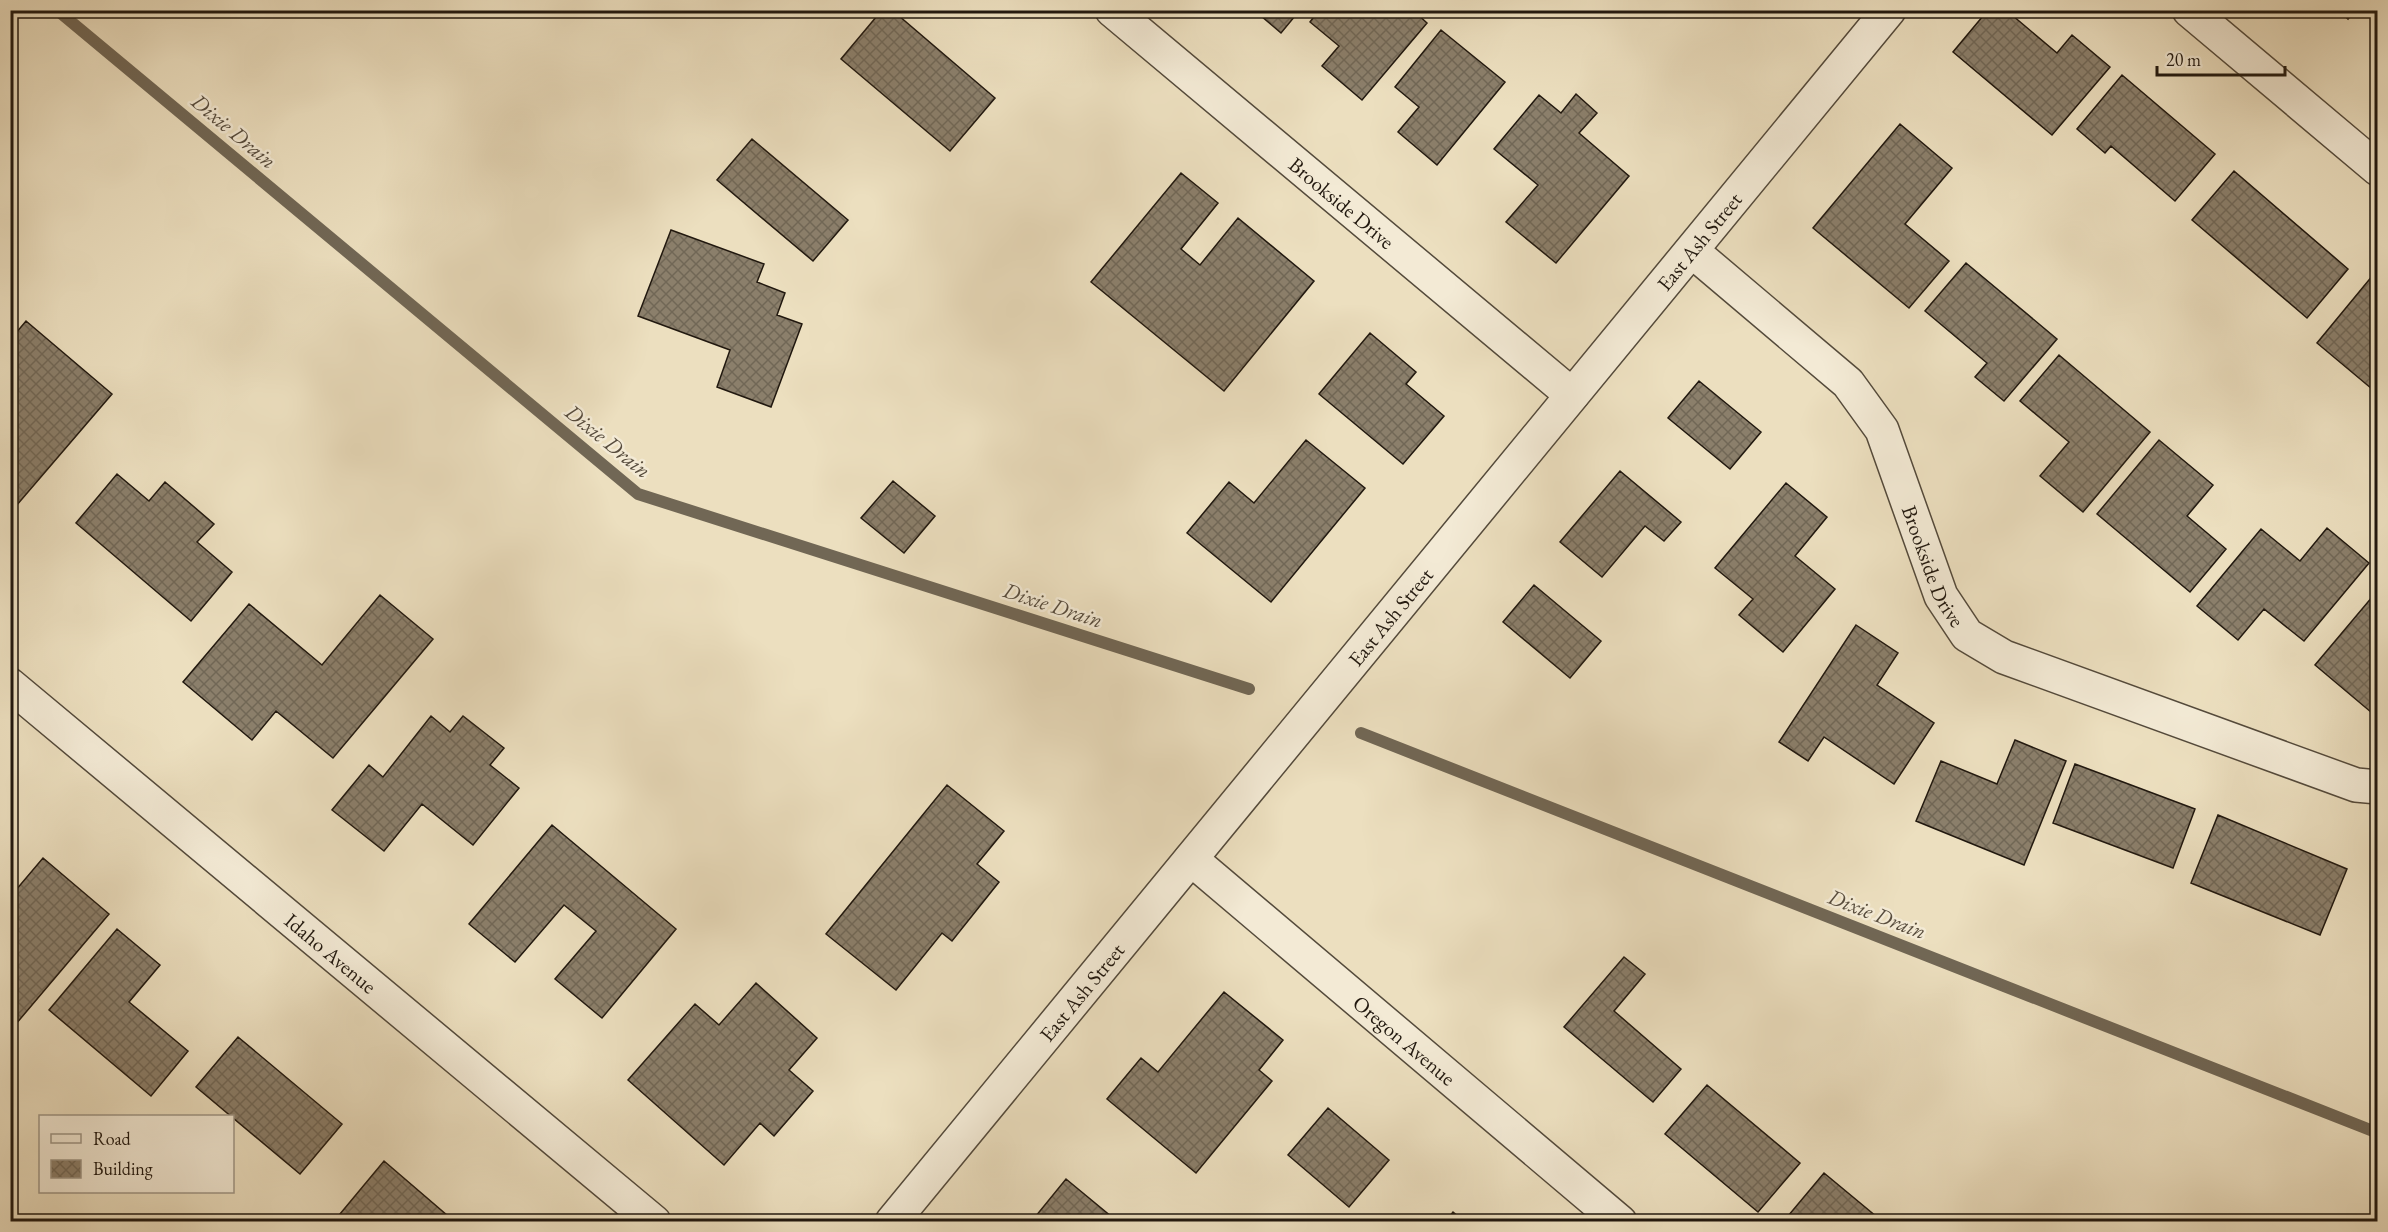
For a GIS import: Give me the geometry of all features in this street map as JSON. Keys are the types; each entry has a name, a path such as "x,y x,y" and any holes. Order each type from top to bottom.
{"street":[{"name":"Brookside Drive","path":"1112,10 1572,395"},
{"name":"East Ash Street","path":"892,1221 1889,10"},
{"path":"2189,10 2378,169"},
{"name":"Brookside Drive","path":"1692,251 1848,383 1882,430 1941,596 1967,635 2004,657 2356,785 2378,787"},
{"name":"Idaho Avenue","path":"10,685 654,1221"},
{"name":"Oregon Avenue","path":"1191,859 1620,1221"}],"building":[{"path":"882,10 892,10 995,98 950,151 841,59"},
{"path":"1254,10 1300,10 1281,33"},
{"path":"1319,10 1413,10 1427,23 1362,100 1322,66 1339,46 1310,22"},
{"path":"1988,10 2006,10 2057,53 2072,35 2110,67 2052,135 1953,52"},
{"path":"2339,10 2355,10 2348,19"},
{"path":"1441,30 1505,82 1437,165 1398,132 1419,107 1395,87"},
{"path":"2122,75 2215,154 2175,201 2111,146 2105,153 2077,129"},
{"path":"1576,94 1597,113 1579,133 1629,176 1556,263 1506,222 1538,185 1494,149 1539,95 1561,113"},
{"path":"1900,124 1952,168 1905,224 1949,261 1909,308 1813,228"},
{"path":"752,139 848,220 813,261 717,180"},
{"path":"2234,171 2348,269 2307,318 2192,220"},
{"path":"1181,173 1218,203 1181,249 1200,265 1238,218 1314,281 1224,391 1091,282"},
{"path":"671,230 764,264 757,282 785,293 777,315 802,324 771,407 717,387 730,350 638,316"},
{"path":"1966,263 2057,339 2004,401 1975,377 1987,363 1925,311"},
{"path":"2373,275 2378,279 2378,394 2317,343"},
{"path":"26,321 112,394 10,513 10,340"},
{"path":"1370,333 1416,372 1406,384 1444,416 1403,464 1319,394"},
{"path":"2059,355 2150,432 2083,512 2040,476 2069,442 2020,401"},
{"path":"1699,381 1761,432 1730,469 1668,418"},
{"path":"1306,440 1365,488 1271,602 1187,533 1229,482 1254,503"},
{"path":"2159,440 2213,485 2187,516 2226,549 2190,592 2097,514"},
{"path":"1620,471 1681,522 1664,541 1645,526 1602,577 1560,542"},
{"path":"117,474 149,501 165,482 214,524 197,542 232,572 191,621 76,523"},
{"path":"893,481 935,516 904,553 861,518"},
{"path":"1786,483 1827,517 1795,556 1835,589 1783,652 1739,615 1753,599 1715,568"},
{"path":"2327,528 2369,563 2304,641 2264,609 2238,640 2197,606 2261,529 2300,561"},
{"path":"1534,585 1601,641 1570,678 1503,622"},
{"path":"2378,590 2378,718 2315,665"},
{"path":"380,595 433,639 333,758 276,711 252,740 183,682 249,604 322,665"},
{"path":"1856,625 1898,653 1877,685 1934,723 1894,784 1824,737 1808,761 1779,742"},
{"path":"431,716 450,732 463,716 504,748 490,765 519,788 473,845 422,804 384,851 332,810 369,765 383,777"},
{"path":"2015,740 2066,761 2024,865 1916,821 1941,761 1997,784"},
{"path":"2075,764 2195,809 2173,868 2053,823"},
{"path":"947,785 1004,831 977,864 999,882 952,941 942,933 896,990 826,934"},
{"path":"2218,815 2347,869 2320,935 2191,883"},
{"path":"552,825 676,929 602,1018 555,979 596,931 564,905 515,962 469,924"},
{"path":"43,858 109,914 10,1031 10,897"},
{"path":"117,929 160,965 129,1002 188,1051 151,1096 49,1010"},
{"path":"1624,957 1645,974 1614,1011 1681,1069 1653,1102 1564,1027"},
{"path":"756,983 817,1038 789,1070 813,1091 774,1136 760,1123 724,1165 628,1080 695,1004 719,1025"},
{"path":"1224,992 1283,1040 1259,1070 1272,1081 1196,1173 1107,1099 1141,1058 1158,1072"},
{"path":"238,1037 342,1124 300,1174 234,1119 234,1115 229,1115 196,1087"},
{"path":"1707,1085 1800,1163 1758,1212 1665,1134"},
{"path":"1328,1108 1389,1160 1349,1207 1288,1155"},
{"path":"384,1161 455,1222 348,1222 340,1214"},
{"path":"1824,1173 1883,1222 1783,1222"},
{"path":"1066,1179 1118,1222 1031,1222"},
{"path":"1453,1212 1465,1222 1445,1222"}],"waterway":[{"name":"Dixie Drain","path":"57,10 638,494 1249,689"},
{"name":"Dixie Drain","path":"1361,733 2378,1133"}]}
